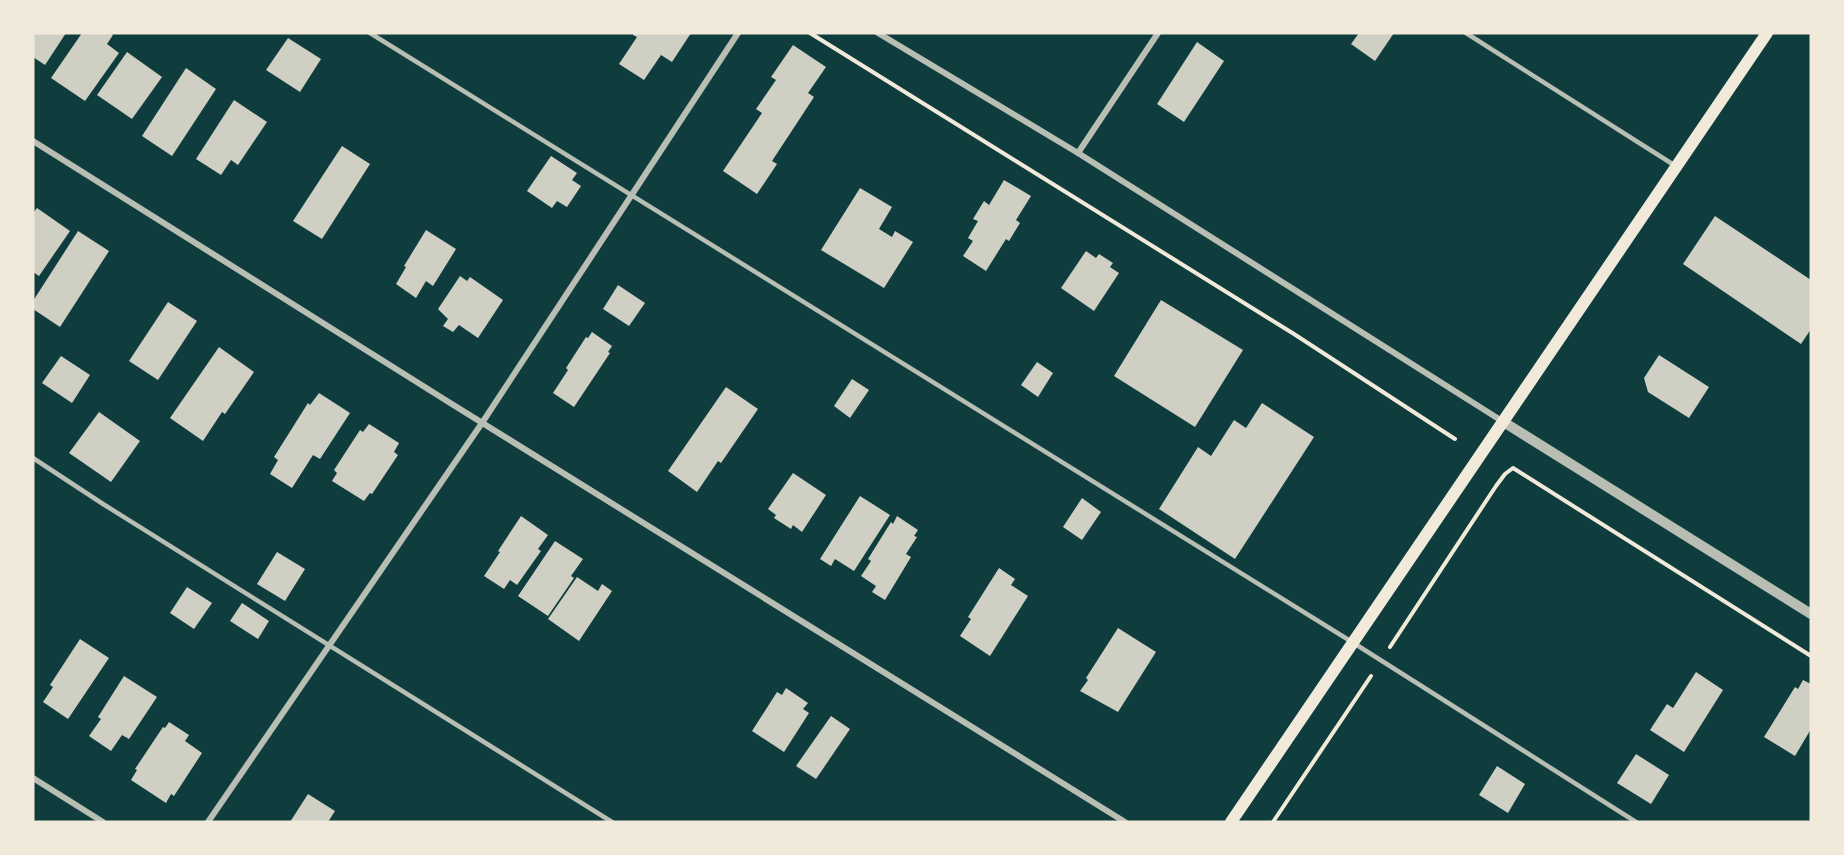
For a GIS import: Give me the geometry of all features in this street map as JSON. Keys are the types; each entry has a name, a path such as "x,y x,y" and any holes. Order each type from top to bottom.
{"main road":[{"path":"1231,822 1767,33"}],"street":[{"path":"208,822 482,423 738,33"},
{"path":"878,33 1078,153 1811,614"},
{"path":"1078,153 1158,33"},
{"path":"33,141 1125,822"},
{"path":"33,778 103,822"}],"lane":[{"path":"370,33 1352,642 1636,822"},
{"path":"1466,33 1677,166"},
{"path":"33,458 328,646 612,822"}],"path":[{"path":"810,33 1294,334 1455,439"},
{"path":"1273,822 1496,486 1513,468 1811,656"}],"building":[{"path":"33,33 66,33 45,65 33,57"},
{"path":"82,33 110,33 113,35 107,44 119,53 85,101 51,78"},
{"path":"634,33 691,33 672,62 661,55 644,80 619,64 637,37 633,35"},
{"path":"1359,33 1394,33 1375,61 1351,44"},
{"path":"288,38 321,59 300,92 266,70"},
{"path":"1197,42 1224,61 1184,122 1157,104"},
{"path":"793,45 826,67 808,93 814,97 772,161 777,164 757,194 723,171 762,113 756,109 776,80 771,77"},
{"path":"127,52 162,77 132,119 97,95"},
{"path":"186,68 216,89 172,156 142,136"},
{"path":"234,100 267,122 238,165 231,160 221,175 196,159"},
{"path":"342,146 370,164 322,239 293,221"},
{"path":"551,156 577,173 572,180 581,186 567,207 557,201 552,208 527,191"},
{"path":"1004,180 1031,196 1016,220 1020,223 1009,241 1006,239 986,271 963,256 973,241 968,238 978,221 973,219 984,201 989,205"},
{"path":"860,188 892,207 879,229 892,237 895,231 913,242 884,288 821,250"},
{"path":"37,208 70,231 39,276 33,272 33,213"},
{"path":"1715,216 1811,280 1811,329 1801,344 1683,264"},
{"path":"426,230 456,249 433,286 426,281 416,298 396,284"},
{"path":"78,231 109,251 60,327 33,309 33,301"},
{"path":"1086,251 1096,258 1099,254 1113,263 1110,267 1119,273 1094,311 1061,288"},
{"path":"460,276 467,281 470,277 503,300 478,338 459,325 453,332 443,326 448,319 438,309"},
{"path":"618,285 645,303 629,326 603,309"},
{"path":"1161,300 1243,350 1195,427 1114,376"},
{"path":"168,302 197,321 158,380 129,361"},
{"path":"592,332 612,346 608,352 610,353 574,407 553,393 568,370 566,368 586,337 588,338"},
{"path":"219,347 254,372 225,414 222,412 203,441 170,418"},
{"path":"1659,355 1709,387 1689,418 1648,392 1644,378"},
{"path":"61,356 90,375 72,403 42,383"},
{"path":"1037,362 1053,373 1038,397 1021,385"},
{"path":"852,379 869,390 850,418 834,406"},
{"path":"726,387 758,409 721,463 718,461 697,492 668,471"},
{"path":"319,393 350,413 320,459 313,455 292,488 270,474 278,460 274,457 308,403 310,405"},
{"path":"1262,403 1314,437 1235,559 1159,509 1198,447 1211,456 1234,420 1246,428"},
{"path":"99,412 140,441 111,482 69,453"},
{"path":"369,424 399,443 394,452 398,455 372,494 370,493 364,501 332,481 337,473 334,470 360,430 363,432"},
{"path":"793,473 826,495 802,532 793,525 791,529 774,518 776,515 768,509"},
{"path":"860,496 890,515 854,571 835,559 831,566 820,559"},
{"path":"1082,498 1101,512 1082,540 1063,527"},
{"path":"521,516 548,535 538,549 541,551 517,585 510,580 504,589 484,576"},
{"path":"897,516 918,530 914,536 917,537 906,554 911,557 885,600 872,592 876,586 861,576 871,561 868,559"},
{"path":"555,541 583,559 571,576 574,578 548,616 518,596"},
{"path":"277,552 305,569 285,601 257,584"},
{"path":"999,568 1015,579 1011,585 1028,596 990,656 960,636 971,619 968,617"},
{"path":"577,577 598,591 602,584 612,591 579,641 548,619"},
{"path":"187,587 212,603 194,629 170,613"},
{"path":"242,603 269,621 258,639 230,621"},
{"path":"1118,628 1156,652 1118,712 1080,691"},
{"path":"80,639 109,658 68,719 43,702 53,687 50,685"},
{"path":"1696,672 1723,690 1684,752 1650,730 1667,704 1673,708"},
{"path":"124,676 157,697 129,739 122,735 111,751 89,736"},
{"path":"1803,680 1811,684 1811,729 1795,756 1764,737 1795,687 1798,689"},
{"path":"786,688 808,703 803,709 809,713 784,752 752,731 777,692 782,695"},
{"path":"831,716 850,729 816,779 796,766"},
{"path":"169,722 189,735 185,741 202,753 174,796 171,794 166,803 131,780 137,770 135,769 163,727 165,728"},
{"path":"1636,754 1669,775 1651,804 1617,783"},
{"path":"1497,766 1525,784 1508,813 1479,795"},
{"path":"308,794 335,811 328,822 290,822"}]}
